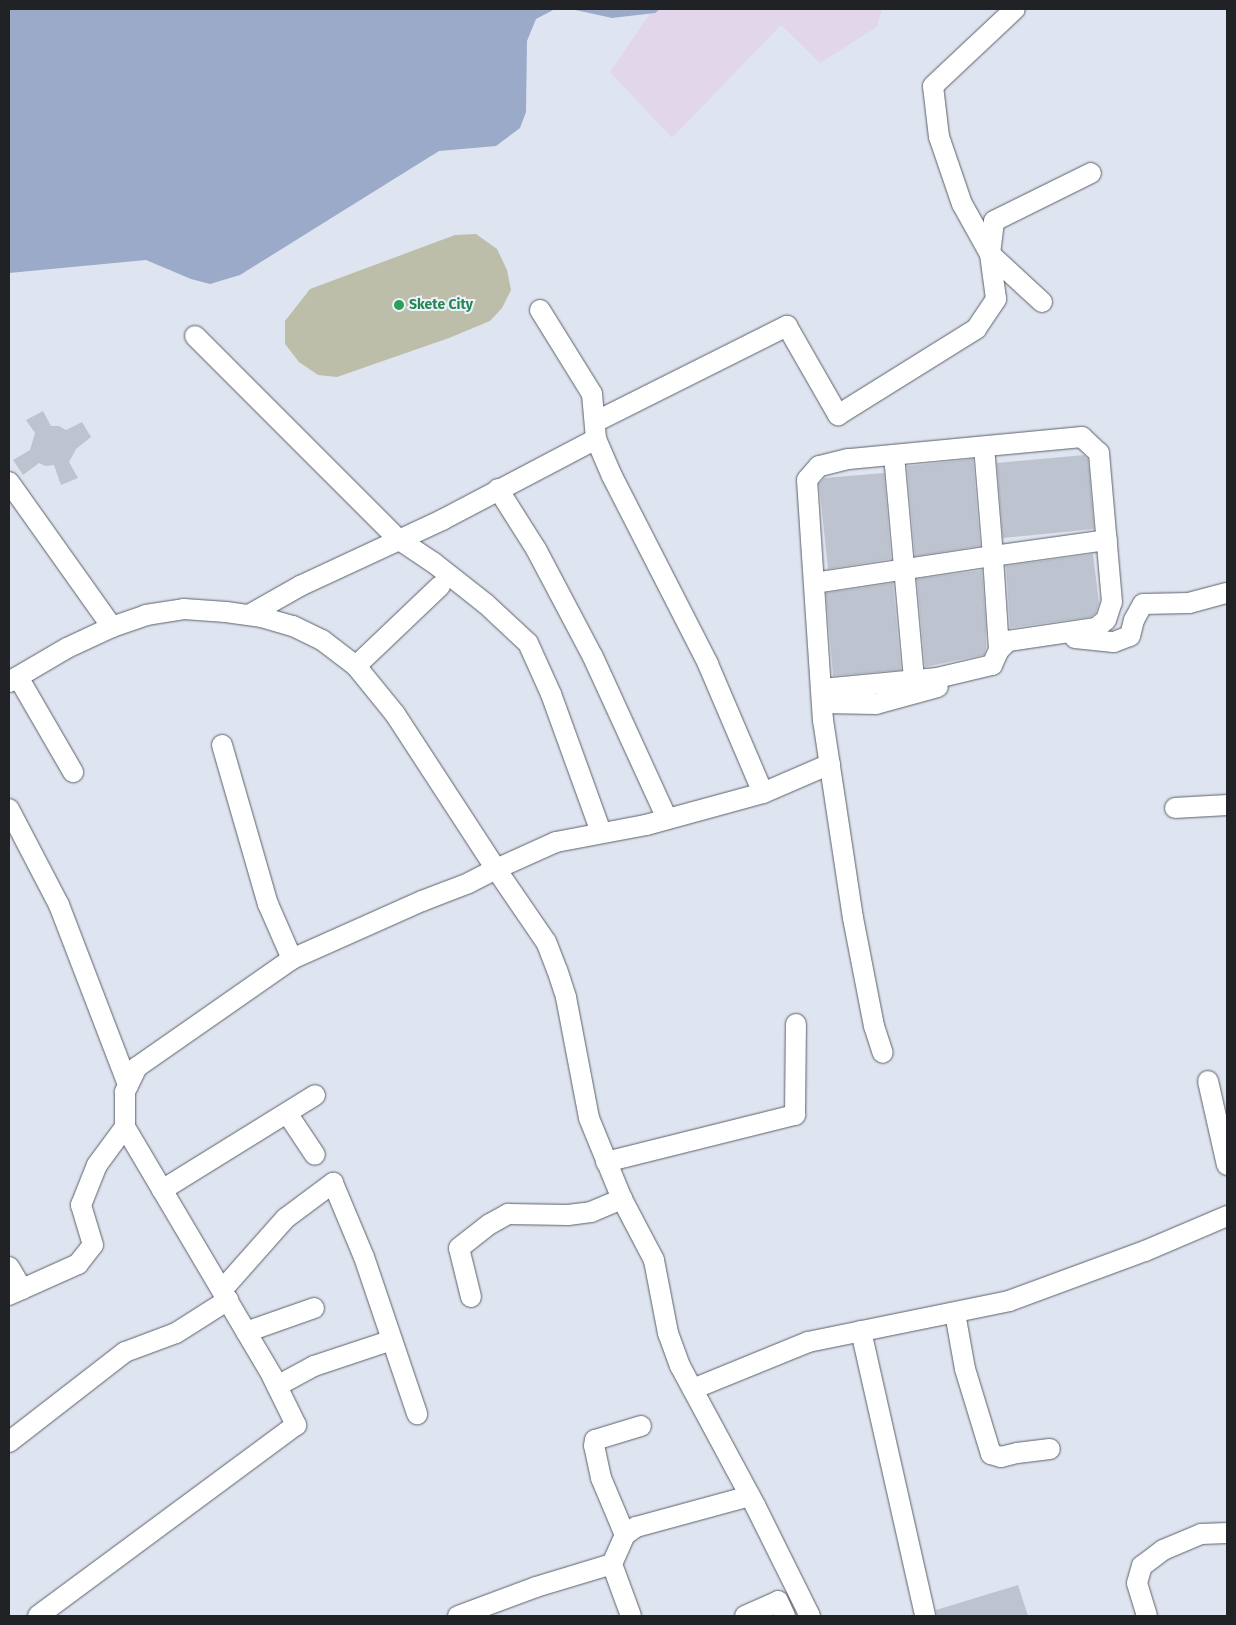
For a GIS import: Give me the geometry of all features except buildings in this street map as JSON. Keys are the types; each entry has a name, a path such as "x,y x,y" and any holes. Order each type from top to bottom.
{"street":[{"path":"1015,9 933,86 939,137 962,204 990,254 1042,302"},
{"path":"249,615 300,586 442,520 498,489 595,430 788,326 838,415 976,329 996,298 990,254 994,221 1090,173"},
{"path":"540,310 592,394 595,430 612,476 708,664 763,793"},
{"path":"195,336 398,539 449,574 528,643 552,694 601,832"},
{"path":"822,696 936,678 992,665 999,650 1008,641 1096,628 1106,620 1112,602 1099,453 1082,437 848,459 819,466 807,480 822,696 830,764 852,918 874,1026 883,1053"},
{"path":"984,447 999,650"},
{"path":"894,455 914,680"},
{"path":"9,482 112,627"},
{"path":"498,489 536,549 593,657 667,819"},
{"path":"814,583 1107,540"},
{"path":"356,666 440,586"},
{"path":"822,696 876,704 924,692 982,673 1001,663 1021,647 1039,639 1081,638 1114,642 1130,636 1134,620 1143,604 1189,603 1227,593"},
{"path":"74,772 14,679 67,648 112,627 146,615 184,609 249,615 293,626 322,640 356,666 395,714 546,942 566,997 589,1118 622,1199 654,1260 668,1333 680,1366 750,1496 810,1616"},
{"path":"222,746 268,904 292,959"},
{"path":"38,1616 296,1425 277,1386 225,1295 125,1127 125,1092 137,1067 292,959 422,901 469,883 496,868 556,842 667,819 763,793 830,764"},
{"path":"1175,808 1227,806"},
{"path":"9,809 59,906 128,1085"},
{"path":"606,1162 795,1115 796,1024"},
{"path":"1208,1081 1227,1165"},
{"path":"162,1190 315,1095"},
{"path":"286,1113 315,1155"},
{"path":"9,1267 16,1292 78,1264 93,1246 81,1205 97,1165 125,1127"},
{"path":"9,1442 125,1352 176,1333 225,1295 286,1218 333,1183 364,1257 417,1414"},
{"path":"471,1297 458,1248 490,1224 508,1214 568,1215 591,1212 622,1199"},
{"path":"692,1389 808,1342 1010,1301 1145,1251 1227,1216"},
{"path":"246,1332 314,1308"},
{"path":"955,1313 965,1368 991,1454 1001,1457 1050,1449"},
{"path":"861,1331 925,1616"},
{"path":"277,1386 314,1366 392,1340"},
{"path":"625,1536 601,1478 594,1446 595,1440 641,1426"},
{"path":"631,1616 612,1564 625,1536 636,1527 750,1496"},
{"path":"1147,1616 1137,1583 1142,1566 1163,1550 1201,1534 1227,1533"},
{"path":"458,1616 536,1588 612,1564"},
{"path":"745,1616 778,1601 785,1616"}],"shaded area":[{"path":"653,9 882,9 877,27 820,63 781,25 672,138 610,72"}],"green space":[{"name":"Skete City","path":"476,234 497,249 507,270 511,290 502,308 490,321 449,338 337,377 318,375 299,362 285,344 285,321 310,289 455,235"}],"water":[{"path":"9,9 555,9 536,19 527,41 526,112 520,128 496,146 439,151 240,275 210,284 191,279 146,260 9,273"},
{"path":"571,9 660,9 655,13 612,18"}],"place":[{"name":"Skete City","path":"399,305"}]}
